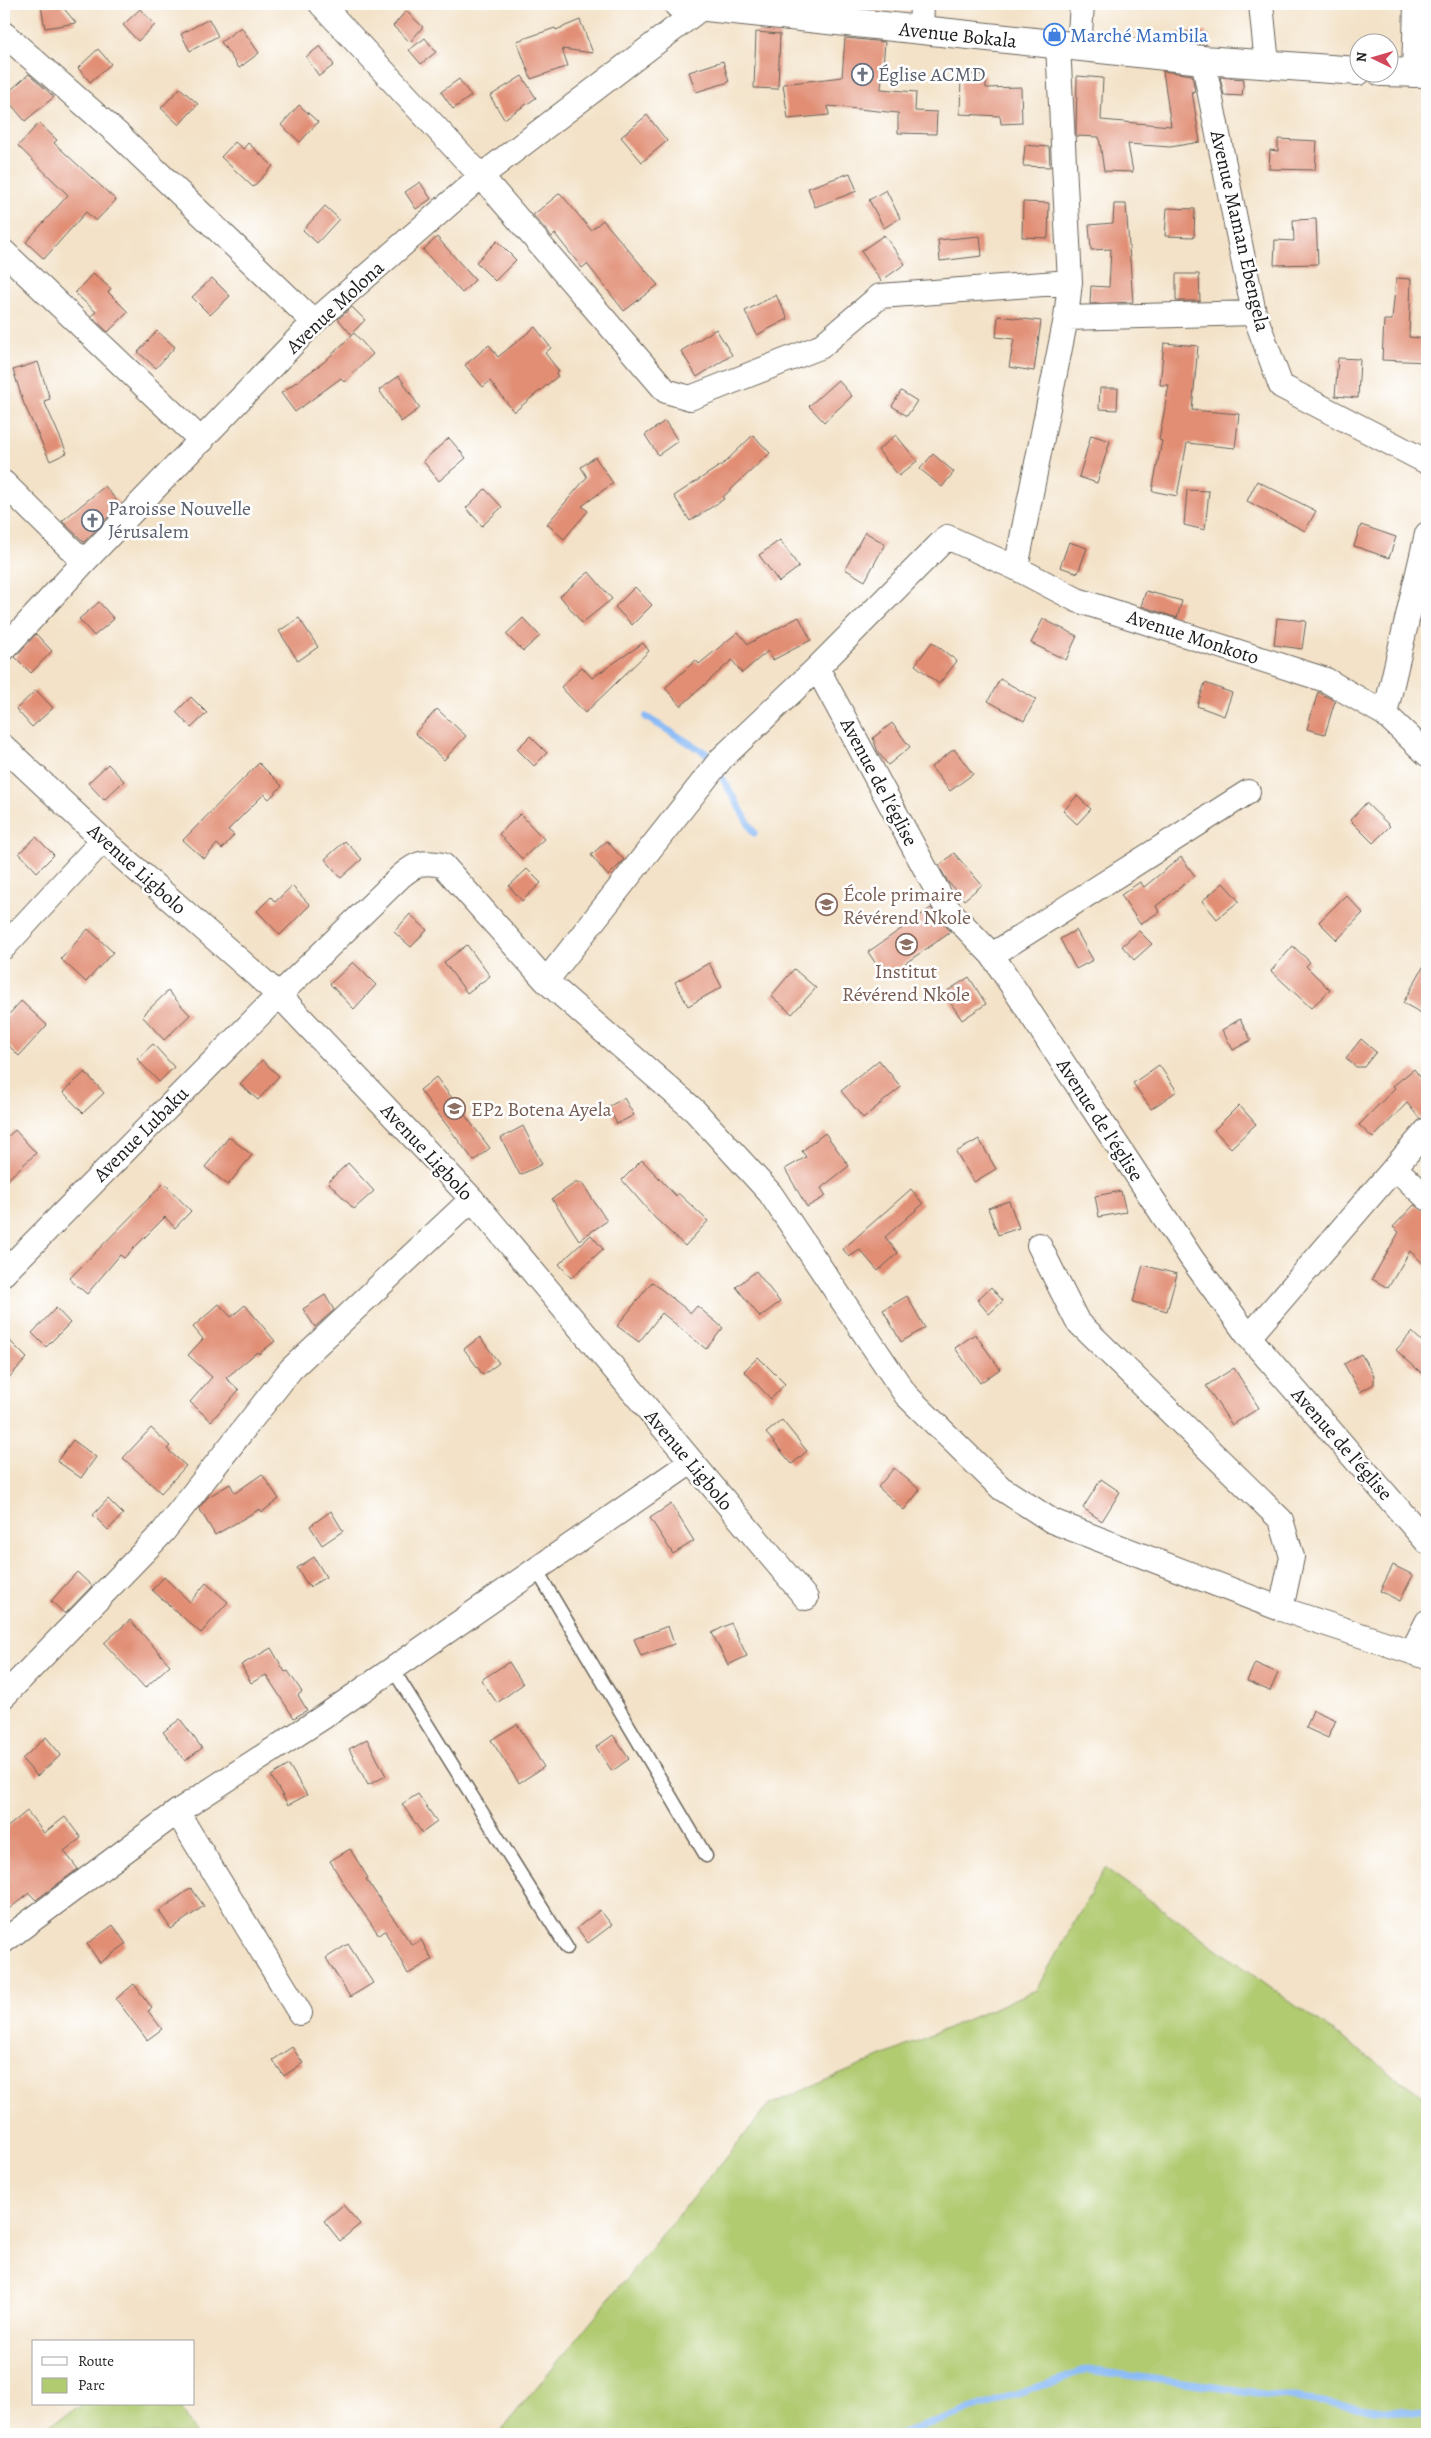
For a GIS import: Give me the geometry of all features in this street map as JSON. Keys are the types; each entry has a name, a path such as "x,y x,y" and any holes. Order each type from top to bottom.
{"street":[{"path":"321,4 481,176 666,391 690,398 820,347 880,296 1070,282"},
{"path":"921,31 922,4"},
{"path":"1016,568 1066,318 1070,282 1068,46 1082,4"},
{"path":"1261,4 1267,64"},
{"path":"1398,73 1421,74 1416,4"},
{"name":"Avenue Molona","path":"4,649 84,562 314,322 481,176 691,5"},
{"name":"Avenue Bokala","path":"691,5 739,7 921,31 1203,60 1348,70"},
{"path":"4,34 119,135 314,322"},
{"name":"Avenue Maman Ebengela","path":"1203,60 1254,313 1281,386 1427,462"},
{"path":"4,252 202,441"},
{"path":"1066,318 1254,313"},
{"path":"4,483 84,562"},
{"path":"1385,714 1427,534"},
{"name":"Avenue Monkoto","path":"817,668 947,537 1016,568 1077,600 1326,680 1385,714 1427,754"},
{"path":"546,981 714,768 817,668"},
{"name":"Avenue de l'église","path":"817,668 946,907 992,955 1186,1251 1249,1337 1427,1542"},
{"name":"Avenue Ligbolo","path":"4,747 103,840 279,995 472,1199 806,1598"},
{"path":"992,955 1248,792"},
{"path":"4,947 103,840"},
{"name":"Avenue Lubaku","path":"4,1273 279,995 401,876 414,865 428,862 443,865 546,981 695,1111 770,1193 906,1395 1001,1488 1052,1520 1281,1609 1420,1654"},
{"path":"1249,1337 1427,1130"},
{"path":"1395,1168 1427,1198"},
{"path":"4,1696 164,1532 291,1369 472,1199"},
{"path":"1040,1244 1077,1321 1281,1520 1292,1557 1281,1609"},
{"path":"4,1940 176,1812 325,1716 691,1462"},
{"path":"1420,1654 1427,1622"},
{"path":"176,1812 300,2013"}],"lane":[{"path":"536,1569 706,1856"},
{"path":"392,1668 566,1948"}],"green space":[{"path":"1105,1868 1427,2099 1427,2434 498,2434 769,2105 1036,1990"},
{"path":"81,2406 180,2406 196,2434 34,2434"}],"building":[{"path":"60,4 76,23 45,28 41,6"},
{"path":"140,9 155,25 138,41 123,25"},
{"path":"406,11 423,27 410,42 393,26"},
{"path":"209,19 218,36 190,51 181,34"},
{"path":"580,20 593,53 562,49 568,66 531,79 517,41 555,28 556,30"},
{"path":"241,27 259,53 239,68 221,42"},
{"path":"756,32 780,34 778,89 754,88"},
{"path":"1178,32 1206,32 1206,45 1178,42"},
{"path":"425,38 436,52 421,64 409,50"},
{"path":"845,38 885,42 881,89 916,92 915,111 937,112 936,134 898,133 898,113 828,106 829,115 788,119 783,84 842,77"},
{"path":"320,46 334,65 319,76 306,57"},
{"path":"98,49 111,64 90,82 78,68"},
{"path":"723,61 729,82 696,92 689,72"},
{"path":"1163,71 1192,75 1195,92 1192,91 1200,142 1170,147 1128,144 1133,172 1104,171 1099,137 1076,136 1077,76 1103,78 1101,120 1171,126"},
{"path":"29,74 54,97 25,121 4,96"},
{"path":"961,74 986,75 986,88 1021,87 1022,123 1001,124 1000,116 960,114"},
{"path":"522,76 536,98 504,119 490,96"},
{"path":"1220,77 1244,79 1242,96 1224,95"},
{"path":"459,79 471,96 453,109 441,92"},
{"path":"180,88 198,104 179,125 161,108"},
{"path":"299,105 318,122 300,142 281,125"},
{"path":"647,115 667,141 642,162 621,137"},
{"path":"39,123 57,140 54,143 116,200 96,221 86,212 44,259 26,242 68,195 18,146"},
{"path":"1278,139 1317,141 1315,170 1269,169 1270,150 1278,151"},
{"path":"235,142 243,149 248,143 273,166 253,187 221,157"},
{"path":"1025,145 1049,147 1050,167 1023,166"},
{"path":"850,173 857,191 815,207 808,188"},
{"path":"420,182 431,199 416,209 405,192"},
{"path":"886,190 900,218 884,228 869,200"},
{"path":"560,193 591,230 603,220 658,285 624,311 587,264 582,268 555,234 552,237 533,215"},
{"path":"1023,202 1049,203 1048,238 1022,237"},
{"path":"1114,204 1126,204 1133,302 1090,304 1091,286 1109,287 1111,249 1091,250 1089,225 1113,223"},
{"path":"325,206 339,219 317,243 303,230"},
{"path":"1167,208 1195,209 1194,237 1165,236"},
{"path":"1316,219 1318,264 1274,265 1275,240 1294,241 1293,220"},
{"path":"884,235 905,264 881,281 861,251"},
{"path":"980,236 982,256 940,261 938,240"},
{"path":"437,237 475,280 462,293 423,250"},
{"path":"497,241 516,260 495,281 476,262"},
{"path":"93,273 111,289 108,292 128,312 108,332 91,316 96,312 75,293"},
{"path":"1176,274 1199,274 1200,301 1176,301"},
{"path":"212,278 230,296 210,315 192,297"},
{"path":"1396,278 1411,279 1409,337 1427,339 1427,362 1382,360 1384,320 1392,320"},
{"path":"776,295 788,319 757,335 745,311"},
{"path":"352,307 365,320 351,334 338,319"},
{"path":"998,316 1041,321 1034,371 1009,367 1014,339 996,337"},
{"path":"535,327 551,348 545,353 559,371 556,374 558,376 514,412 490,381 483,387 465,365 489,345 498,357"},
{"path":"716,329 732,355 697,377 681,351"},
{"path":"157,331 175,347 156,368 138,352"},
{"path":"354,333 373,354 344,382 341,378 295,412 281,393 324,362"},
{"path":"1164,343 1198,346 1192,410 1239,414 1235,448 1187,443 1177,496 1152,491 1162,441 1159,440 1169,385 1160,385"},
{"path":"1338,358 1360,359 1358,398 1335,396"},
{"path":"38,362 50,399 44,401 67,453 50,461 24,404 13,370"},
{"path":"399,376 420,408 401,422 379,390"},
{"path":"838,380 852,396 824,422 809,406"},
{"path":"1100,388 1118,388 1117,410 1099,409"},
{"path":"901,391 917,401 907,416 892,406"},
{"path":"665,421 678,441 658,455 645,435"},
{"path":"753,435 770,453 723,497 724,499 690,521 674,496 724,463"},
{"path":"896,435 917,461 899,476 878,450"},
{"path":"1091,435 1110,441 1097,483 1079,477"},
{"path":"449,438 466,458 439,481 423,461"},
{"path":"933,454 954,472 942,487 920,469"},
{"path":"595,457 613,483 582,506 588,511 564,539 547,524 587,477 581,467"},
{"path":"1257,481 1316,511 1305,531 1247,501"},
{"name":"Paroisse Nouvelle Jérusalem","path":"105,486 120,505 84,542 62,521"},
{"path":"485,489 502,507 482,526 466,508"},
{"path":"1187,490 1209,491 1205,530 1184,525"},
{"path":"1361,525 1396,537 1389,558 1354,546"},
{"path":"865,532 885,544 865,581 845,569"},
{"path":"780,540 799,567 779,582 759,555"},
{"path":"1069,542 1087,548 1078,573 1060,567"},
{"path":"589,572 612,599 582,623 560,596"},
{"path":"635,587 652,605 632,625 615,607"},
{"path":"1146,591 1182,601 1177,618 1141,606"},
{"path":"99,602 114,619 94,636 79,619"},
{"path":"799,617 811,640 773,660 768,651 742,673 732,660 681,706 665,688 696,660 699,664 738,632 748,644"},
{"path":"299,618 318,647 298,661 279,631"},
{"path":"523,618 540,636 523,651 506,634"},
{"path":"1277,618 1306,621 1302,649 1274,645"},
{"path":"1043,619 1077,636 1066,660 1031,643"},
{"path":"36,634 52,651 31,673 15,657"},
{"path":"932,642 957,661 939,684 915,665"},
{"path":"643,643 649,651 585,713 561,687 582,667 592,678"},
{"path":"1000,679 1036,699 1024,721 988,701"},
{"path":"1205,683 1232,693 1224,716 1197,706"},
{"path":"36,690 53,708 32,727 16,709"},
{"path":"1318,692 1335,701 1325,734 1307,729"},
{"path":"191,697 207,713 191,728 176,712"},
{"path":"437,709 466,736 444,760 415,733"},
{"path":"892,723 910,747 888,765 878,752 873,738"},
{"path":"530,736 547,753 534,766 517,749"},
{"path":"954,749 973,774 950,791 931,767"},
{"path":"259,763 282,786 269,799 264,794 228,830 234,835 222,849 217,844 204,859 183,840"},
{"path":"108,764 124,781 104,800 88,783"},
{"path":"1077,796 1091,809 1077,824 1063,811"},
{"path":"1366,803 1390,826 1373,843 1350,820"},
{"path":"520,814 544,839 522,859 499,834"},
{"path":"36,837 54,855 37,872 19,853"},
{"path":"345,841 362,859 341,878 325,859"},
{"path":"607,841 624,860 608,876 591,855"},
{"path":"954,853 982,885 964,900 948,882 939,866"},
{"path":"1181,857 1195,876 1156,906 1159,912 1140,924 1121,895 1140,882 1144,887"},
{"path":"527,869 541,883 522,901 509,886"},
{"path":"1223,883 1239,901 1217,919 1202,901"},
{"path":"292,886 310,905 280,935 257,911 271,897 275,902"},
{"path":"1346,895 1363,913 1337,940 1319,922"},
{"path":"931,908 951,932 885,977 868,952"},
{"path":"410,914 427,930 411,947 394,932"},
{"path":"88,929 113,952 86,982 61,959"},
{"path":"1076,930 1093,960 1076,969 1060,939"},
{"path":"1139,931 1152,944 1134,960 1122,946"},
{"path":"467,945 490,976 467,993 444,962"},
{"path":"1293,946 1310,962 1306,966 1330,990 1311,1008 1271,971"},
{"path":"1427,960 1427,1016 1403,1003"},
{"path":"353,962 376,985 354,1009 330,984"},
{"path":"709,963 722,987 688,1006 675,982"},
{"path":"794,969 816,988 792,1014 771,996"},
{"path":"969,977 986,1004 962,1020 944,993"},
{"path":"168,991 190,1015 164,1040 142,1016"},
{"path":"21,1001 47,1025 19,1056 4,1041 4,1020"},
{"path":"1240,1019 1251,1040 1233,1050 1222,1030"},
{"path":"1361,1039 1376,1052 1364,1067 1356,1067 1346,1058"},
{"path":"153,1044 174,1067 159,1082 137,1059"},
{"path":"262,1060 279,1076 258,1100 240,1084"},
{"path":"879,1060 901,1087 863,1118 841,1091"},
{"path":"1159,1065 1177,1091 1151,1109 1133,1083"},
{"path":"1414,1069 1427,1086 1427,1117 1420,1119 1407,1103 1373,1138 1359,1125 1395,1088 1393,1086"},
{"path":"85,1072 104,1093 83,1113 63,1092"},
{"path":"436,1077 490,1148 474,1161 420,1090"},
{"path":"624,1098 634,1115 617,1124 608,1107"},
{"path":"1239,1105 1256,1124 1231,1148 1214,1130"},
{"path":"523,1126 542,1164 520,1175 501,1138"},
{"path":"15,1130 36,1153 4,1183 4,1140"},
{"path":"825,1133 849,1166 821,1188 826,1196 807,1207 785,1169 806,1157 802,1151"},
{"path":"229,1137 252,1155 228,1185 205,1167"},
{"path":"979,1139 996,1169 974,1182 956,1152"},
{"path":"642,1160 676,1196 678,1193 708,1221 685,1246 655,1218 622,1180"},
{"path":"348,1163 374,1191 354,1209 328,1182"},
{"path":"164,1183 191,1211 175,1228 165,1217 124,1258 120,1255 87,1294 69,1279"},
{"path":"575,1183 582,1183 607,1221 579,1240 552,1199"},
{"path":"911,1189 923,1204 885,1237 898,1253 878,1271 860,1250 849,1257 843,1249"},
{"path":"1121,1191 1126,1212 1099,1217 1095,1196"},
{"path":"1009,1201 1019,1228 998,1235 988,1208"},
{"path":"1414,1205 1427,1212 1427,1267 1410,1251 1388,1288 1372,1279 1399,1232 1393,1227"},
{"path":"591,1235 603,1249 571,1278 559,1264"},
{"path":"1143,1265 1177,1274 1167,1311 1133,1302"},
{"path":"756,1271 780,1302 760,1317 736,1287"},
{"path":"652,1282 691,1313 697,1306 723,1328 706,1349 662,1313 639,1342 617,1326"},
{"path":"991,1287 1003,1301 989,1314 977,1300"},
{"path":"325,1295 334,1310 315,1327 303,1309"},
{"path":"907,1296 925,1328 901,1342 883,1310"},
{"path":"219,1304 231,1317 245,1305 275,1341 259,1354 257,1352 226,1378 239,1390 211,1421 190,1402 212,1377 188,1355 203,1339 193,1327"},
{"path":"56,1308 70,1323 46,1347 32,1333"},
{"path":"1412,1332 1427,1346 1427,1378 1396,1350"},
{"path":"975,1334 1000,1369 980,1383 955,1348"},
{"path":"4,1335 27,1358 4,1383"},
{"path":"480,1337 499,1363 483,1375 464,1349"},
{"path":"1361,1354 1374,1376 1374,1384 1360,1392 1344,1364"},
{"path":"758,1357 785,1384 771,1399 744,1371"},
{"path":"1234,1368 1259,1408 1232,1425 1206,1386"},
{"path":"782,1420 807,1451 792,1464 766,1433"},
{"path":"151,1428 170,1446 167,1449 186,1466 161,1493 123,1458"},
{"path":"73,1440 96,1457 81,1478 57,1461"},
{"path":"894,1468 920,1490 904,1510 878,1487"},
{"path":"262,1474 279,1499 262,1512 260,1509 215,1535 199,1508 208,1497 230,1484 235,1493"},
{"path":"1101,1479 1120,1492 1102,1521 1083,1508"},
{"path":"108,1499 123,1514 108,1530 93,1515"},
{"path":"671,1504 694,1541 673,1554 650,1518"},
{"path":"331,1511 343,1531 322,1545 310,1526"},
{"path":"314,1557 326,1577 309,1587 297,1568"},
{"path":"1393,1565 1413,1575 1400,1601 1380,1591"},
{"path":"77,1572 92,1586 65,1614 51,1601"},
{"path":"164,1577 190,1602 206,1583 228,1602 201,1633 152,1590"},
{"path":"130,1620 170,1665 145,1688 104,1643"},
{"path":"731,1623 747,1656 728,1665 712,1633"},
{"path":"668,1626 674,1644 641,1656 634,1639"},
{"path":"271,1648 285,1672 288,1671 302,1692 298,1695 307,1710 294,1718 266,1675 251,1683 241,1665"},
{"path":"509,1662 523,1684 497,1703 481,1680"},
{"path":"1255,1663 1278,1673 1270,1691 1247,1681"},
{"path":"1313,1710 1336,1720 1328,1738 1306,1728"},
{"path":"180,1719 202,1748 185,1761 163,1732"},
{"path":"517,1724 544,1767 519,1783 491,1740"},
{"path":"613,1735 629,1759 612,1771 596,1747"},
{"path":"46,1737 61,1755 37,1776 22,1759"},
{"path":"367,1739 386,1776 368,1785 349,1749"},
{"path":"289,1765 307,1795 288,1805 271,1776"},
{"path":"418,1794 437,1822 422,1833 402,1804"},
{"path":"27,1811 44,1833 65,1817 81,1838 64,1851 78,1869 36,1900 29,1893 4,1913 4,1830"},
{"path":"350,1849 368,1878 366,1879 412,1945 421,1940 432,1960 408,1974 385,1931 379,1935 348,1891 330,1861"},
{"path":"191,1888 204,1906 171,1929 159,1911"},
{"path":"600,1910 612,1925 588,1943 577,1928"},
{"path":"113,1925 126,1944 100,1963 87,1944"},
{"path":"348,1944 373,1983 350,1997 326,1958"},
{"path":"134,1984 152,2008 148,2011 162,2029 147,2040 116,1999"},
{"path":"292,2047 303,2063 284,2076 273,2060"},
{"path":"343,2205 360,2224 340,2241 324,2221"}],"waterway":[{"path":"646,717 709,755 754,833"},
{"path":"900,2434 1088,2370 1427,2416"}],"place":[{"name":"Marché Mambila","path":"1054,35"},
{"name":"Église ACMD","path":"862,74"},
{"name":"Paroisse Nouvelle Jérusalem","path":"92,520"},
{"name":"École primaire Révérend Nkole","path":"827,905"},
{"name":"Institut Révérend Nkole","path":"906,945"},
{"name":"EP2 Botena Ayela","path":"455,1109"}]}
